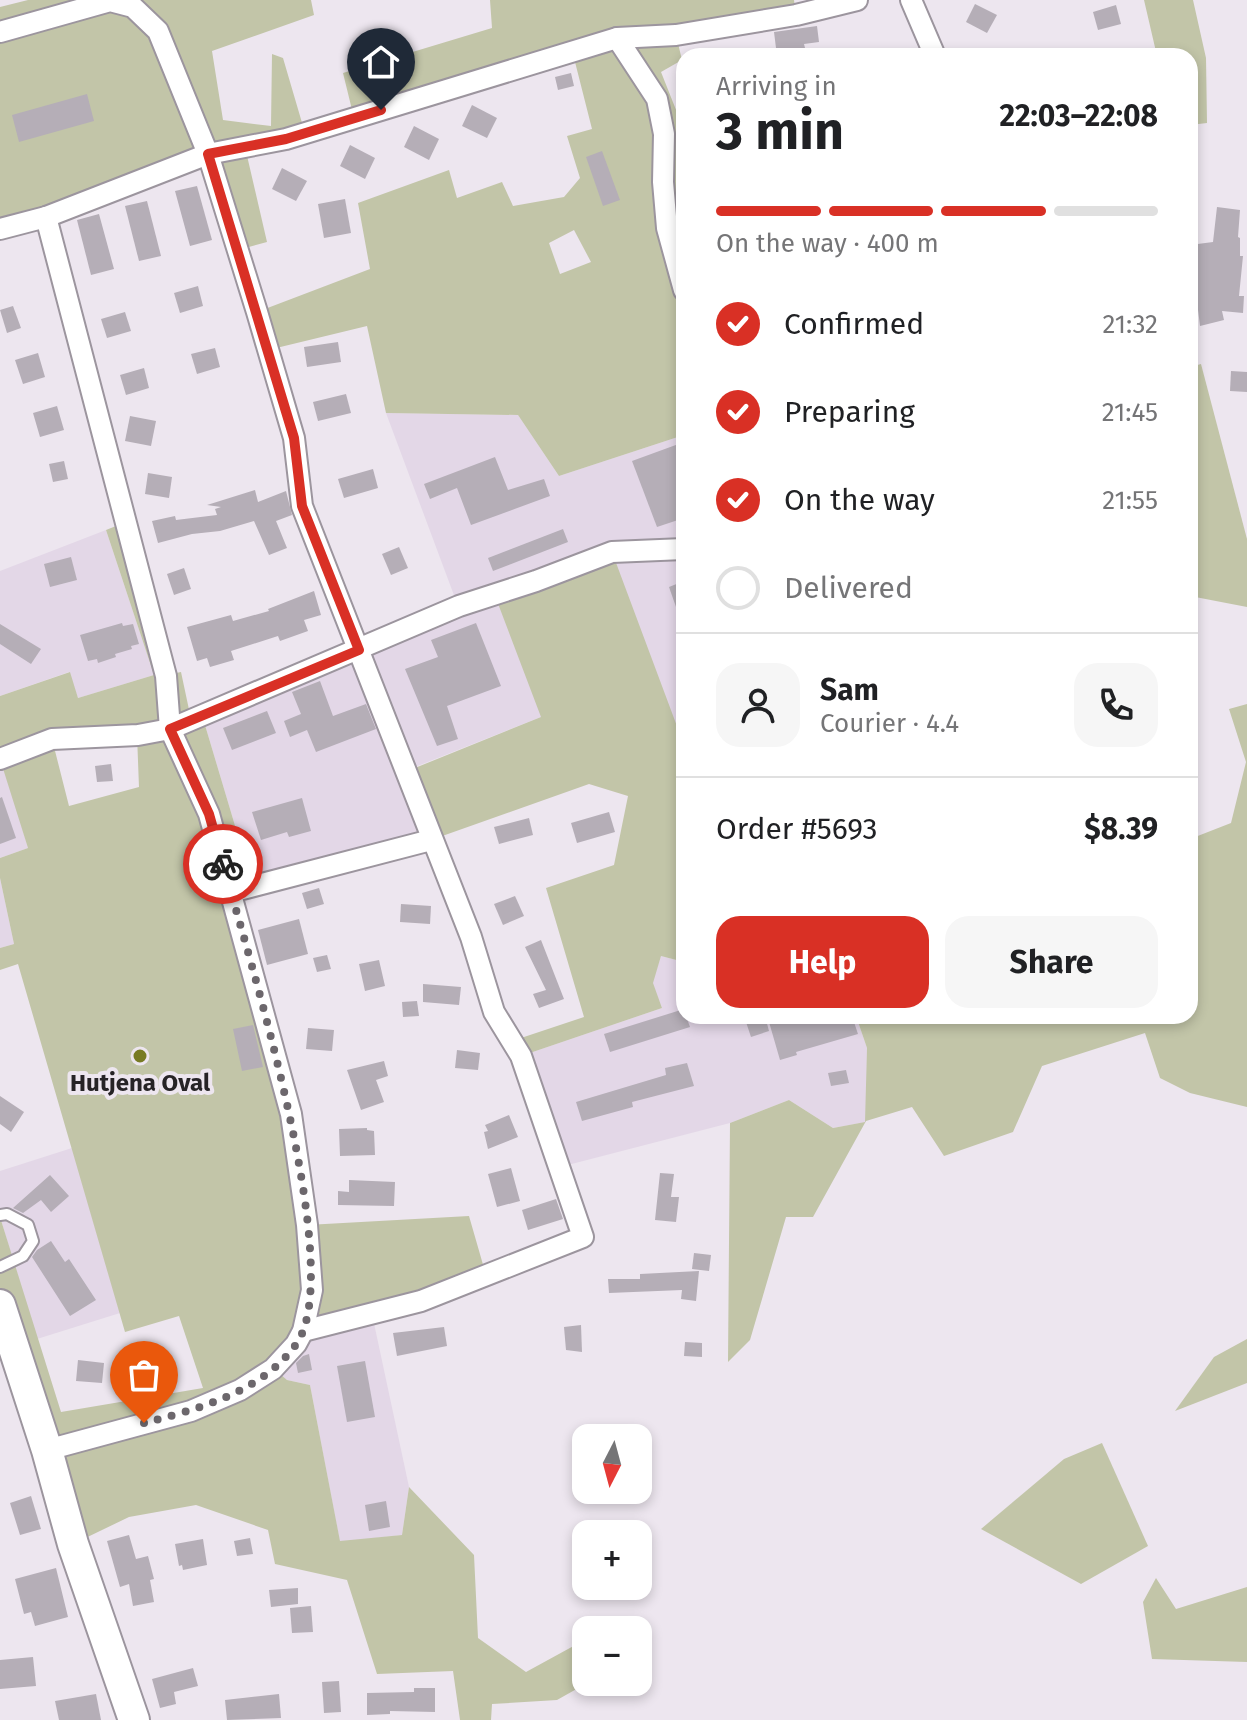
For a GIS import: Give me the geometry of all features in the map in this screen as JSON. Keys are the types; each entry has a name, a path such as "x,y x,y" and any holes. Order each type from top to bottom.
{"main road":[{"path":"0,1305 47,1450 73,1544 134,1720"}],"street":[{"path":"0,229 46,217 208,154 286,139 617,38 676,35 795,7 857,0"},
{"path":"911,0 932,48"},
{"path":"0,32 110,1 133,7 158,31 208,154 294,438 302,506 471,937 494,1012 521,1056 583,1237 421,1301 303,1331"},
{"path":"617,38 657,99 664,134 663,182 667,228 676,261"},
{"path":"46,217 166,676 170,729 209,814 291,1114 307,1225 312,1290 303,1331 296,1344 273,1369 240,1390 191,1411 47,1450"},
{"path":"0,759 52,739 138,735 170,729 459,606 612,552 676,549"},
{"path":"231,892 431,840"}],"lane":[{"path":"0,1215 7,1214 28,1225 33,1241 23,1256 0,1267"}],"shaded area":[{"path":"386,413 518,415 559,476 676,438 676,735 541,717 405,771 431,840 253,886 202,715 458,606"},
{"path":"106,530 154,675 78,698 69,672 0,696 0,571"},
{"path":"0,759 28,848 0,858"},
{"path":"0,878 14,944 0,948"},
{"path":"661,956 676,960 676,1024 859,1024 867,1048 866,1122 833,1128 789,1100 730,1123 560,1167 521,1056 662,1008 652,983"},
{"path":"72,1148 120,1313 37,1339 0,1217 0,1171"},
{"path":"372,1314 409,1487 402,1535 340,1542 310,1385 287,1380 273,1369 296,1344"}],"green space":[{"path":"28,0 311,0 314,15 212,51 223,120 271,126 272,54 283,58 305,133 245,147 267,242 238,250 208,154 0,229 0,7"},
{"path":"490,0 794,0 796,15 676,35 679,48 676,48 676,63 661,72 676,110 676,438 559,476 518,415 386,413 367,326 268,350 257,312 370,269 358,203 449,170 457,198 502,182 513,206 564,197 580,178 567,136 592,129 573,54 354,118 343,73 492,28","holes":["574,230 591,262 560,274 549,243"]},
{"path":"1144,0 1193,0 1206,58 1207,123 1198,124 1198,48 1155,48"},
{"path":"1201,364 1247,539 1247,607 1198,598 1198,365"},
{"path":"126,522 167,675 181,672 191,719 202,715 253,886 231,892 307,1225 469,1216 486,1275 303,1331 274,1369 287,1380 310,1385 340,1541 402,1535 409,1487 474,1555 478,1638 526,1672 572,1647 572,1692 557,1700 492,1704 491,1720 460,1720 453,1671 377,1674 347,1580 275,1564 268,1530 196,1505 129,1517 73,1544 0,1305 0,1217 61,1412 203,1388 179,1316 125,1332 18,964 0,970 0,948 14,944 0,878 0,858 28,848 0,759 0,696 70,672 78,698 154,675 106,530","holes":["137,735 139,787 69,806 52,739"]},
{"path":"612,552 676,724 676,960 661,956 653,983 662,1008 521,1056 512,1041 584,1017 546,888 614,865 628,796 589,784 431,840 405,772 541,717 494,593"},
{"path":"1247,704 1247,1107 1190,1093 1160,1078 1145,1033 1042,1066 1013,1132 944,1156 912,1107 866,1121 813,1217 786,1217 750,1340 728,1362 730,1123 789,1100 833,1128 865,1122 867,1048 859,1024 1198,1024 1198,836 1231,823 1246,762 1229,709"},
{"path":"1247,1339 1247,1383 1175,1411 1214,1357"},
{"path":"1102,1443 1148,1546 1081,1584 981,1529 1064,1459"},
{"path":"1156,1578 1176,1609 1247,1587 1247,1662 1152,1659 1143,1602"}],"building":[{"path":"975,4 997,15 987,33 966,22"},
{"path":"1116,5 1121,24 1098,30 1093,12"},
{"path":"817,26 819,42 804,44 805,48 776,48 774,32"},
{"path":"571,73 574,86 558,90 555,77"},
{"path":"87,94 94,121 19,142 12,115"},
{"path":"472,105 497,118 487,138 462,126"},
{"path":"414,126 439,139 429,160 404,147"},
{"path":"350,145 375,158 365,179 340,166"},
{"path":"602,151 620,200 603,206 586,157"},
{"path":"282,168 307,181 296,201 272,189"},
{"path":"197,186 212,240 190,246 175,191"},
{"path":"345,199 351,233 324,238 318,204"},
{"path":"147,201 161,256 139,261 125,206"},
{"path":"1217,207 1240,210 1238,237 1240,256 1243,256 1239,296 1244,296 1243,313 1222,311 1224,320 1200,326 1198,244 1213,242"},
{"path":"99,214 114,269 91,275 77,220"},
{"path":"198,286 203,306 180,313 174,293"},
{"path":"13,306 21,328 7,333 0,310"},
{"path":"125,312 131,331 107,338 101,319"},
{"path":"338,342 341,362 307,367 304,347"},
{"path":"215,348 220,367 197,374 191,354"},
{"path":"38,353 45,377 23,384 15,360"},
{"path":"144,368 149,388 126,395 120,375"},
{"path":"1231,371 1247,372 1247,392 1230,391"},
{"path":"346,394 351,413 318,421 313,402"},
{"path":"57,406 64,430 40,437 33,413"},
{"path":"130,416 156,421 151,446 125,441"},
{"path":"676,445 676,521 657,527 632,461"},
{"path":"495,457 508,490 544,479 550,496 471,525 457,488 430,499 424,484"},
{"path":"64,461 68,479 53,482 49,464"},
{"path":"373,469 378,488 344,498 338,479"},
{"path":"148,473 172,477 169,498 145,494"},
{"path":"255,490 258,502 286,491 292,515 276,521 287,548 269,555 254,521 158,543 152,521 175,516 176,520 217,515 215,509 221,507 207,505"},
{"path":"563,529 568,542 493,571 488,558"},
{"path":"399,547 408,568 391,575 382,554"},
{"path":"71,557 77,580 50,587 44,564"},
{"path":"184,568 191,589 174,595 167,574"},
{"path":"676,584 676,607 669,587"},
{"path":"314,591 321,615 304,620 308,631 280,641 278,636 231,651 234,660 210,667 207,658 197,661 187,627 231,615 233,621 269,611"},
{"path":"122,623 123,626 133,624 139,644 98,663 97,659 88,661 80,635"},
{"path":"476,623 501,686 447,706 458,739 437,746 405,669 438,657 431,640"},
{"path":"0,624 41,649 31,664 0,644"},
{"path":"320,681 333,716 366,704 376,729 316,752 307,730 290,737 284,721 301,714 292,692"},
{"path":"267,711 276,733 232,750 223,728"},
{"path":"111,764 113,781 97,782 95,766"},
{"path":"0,798 16,838 0,844"},
{"path":"302,798 311,831 289,837 287,832 261,840 252,812"},
{"path":"609,812 615,832 577,843 571,823"},
{"path":"529,818 533,835 499,844 494,827"},
{"path":"319,888 324,904 307,909 302,893"},
{"path":"515,896 524,916 503,925 494,904"},
{"path":"401,904 431,906 430,924 400,922"},
{"path":"299,919 308,954 267,965 258,930"},
{"path":"541,940 564,999 539,1008 533,994 546,990 525,947"},
{"path":"327,955 331,969 317,972 313,958"},
{"path":"379,960 385,986 365,991 359,964"},
{"path":"423,984 461,987 459,1005 423,1002"},
{"path":"417,1001 419,1016 403,1017 402,1002"},
{"path":"676,1012 676,1024 689,1024 690,1027 610,1052 604,1034"},
{"path":"747,1024 767,1024 769,1031 751,1037"},
{"path":"770,1024 855,1024 858,1034 796,1052 797,1055 780,1060"},
{"path":"253,1025 263,1067 242,1071 233,1029"},
{"path":"308,1028 334,1030 332,1051 306,1049"},
{"path":"457,1050 480,1053 478,1070 455,1068"},
{"path":"384,1061 388,1076 376,1080 384,1102 361,1110 347,1070"},
{"path":"687,1063 694,1086 632,1102 633,1107 582,1121 576,1102 666,1075 665,1068"},
{"path":"846,1070 849,1083 831,1086 828,1073"},
{"path":"0,1096 24,1112 11,1132 0,1124"},
{"path":"509,1115 518,1137 488,1149 485,1125"},
{"path":"367,1128 374,1131 375,1155 340,1156 339,1129"},
{"path":"511,1168 520,1201 497,1207 488,1174"},
{"path":"660,1173 674,1174 671,1197 679,1197 676,1222 655,1220"},
{"path":"50,1175 69,1196 51,1212 41,1200 23,1213 13,1208"},
{"path":"349,1180 395,1182 394,1206 338,1205 338,1191 349,1192"},
{"path":"556,1199 563,1219 528,1230 522,1210"},
{"path":"51,1241 65,1262 69,1259 96,1300 70,1316 32,1257"},
{"path":"694,1253 711,1255 709,1271 692,1269"},
{"path":"699,1271 696,1301 681,1299 682,1290 609,1293 608,1279 640,1279 640,1274"},
{"path":"581,1325 582,1352 566,1350 564,1327"},
{"path":"444,1327 447,1346 397,1356 393,1333"},
{"path":"685,1342 702,1343 702,1357 684,1356"},
{"path":"309,1354 312,1370 298,1373 296,1363"},
{"path":"78,1360 104,1363 102,1383 76,1381"},
{"path":"365,1361 375,1417 347,1422 337,1366"},
{"path":"31,1496 41,1529 20,1535 10,1503"},
{"path":"386,1501 390,1527 369,1531 365,1505"},
{"path":"129,1535 136,1559 148,1556 154,1579 150,1580 154,1602 133,1606 129,1584 120,1587 107,1541"},
{"path":"250,1538 253,1554 237,1556 234,1541"},
{"path":"203,1539 207,1565 183,1570 182,1565 179,1566 175,1544"},
{"path":"56,1568 68,1617 35,1626 31,1612 24,1614 15,1579"},
{"path":"298,1588 298,1604 271,1607 269,1590"},
{"path":"311,1606 313,1632 292,1633 290,1608"},
{"path":"33,1657 36,1686 0,1689 0,1660"},
{"path":"193,1668 198,1686 174,1692 176,1704 160,1708 152,1679"},
{"path":"339,1681 341,1712 324,1713 322,1682"},
{"path":"414,1688 435,1688 435,1712 390,1711 390,1714 367,1715 367,1693 414,1692"},
{"path":"96,1694 101,1720 59,1720 55,1701"},
{"path":"279,1694 281,1718 227,1720 225,1700"}],"way so far":[{"path":"144,1423 191,1411 240,1390 273,1369 296,1344 303,1331 312,1290 307,1225 291,1114 223,864"}],"place":[{"name":"Hutjena Oval","path":"140,1056"}],"route":[{"path":"223,864 209,814 170,729 359,650 302,506 294,438 208,154 286,139 381,110"}]}
